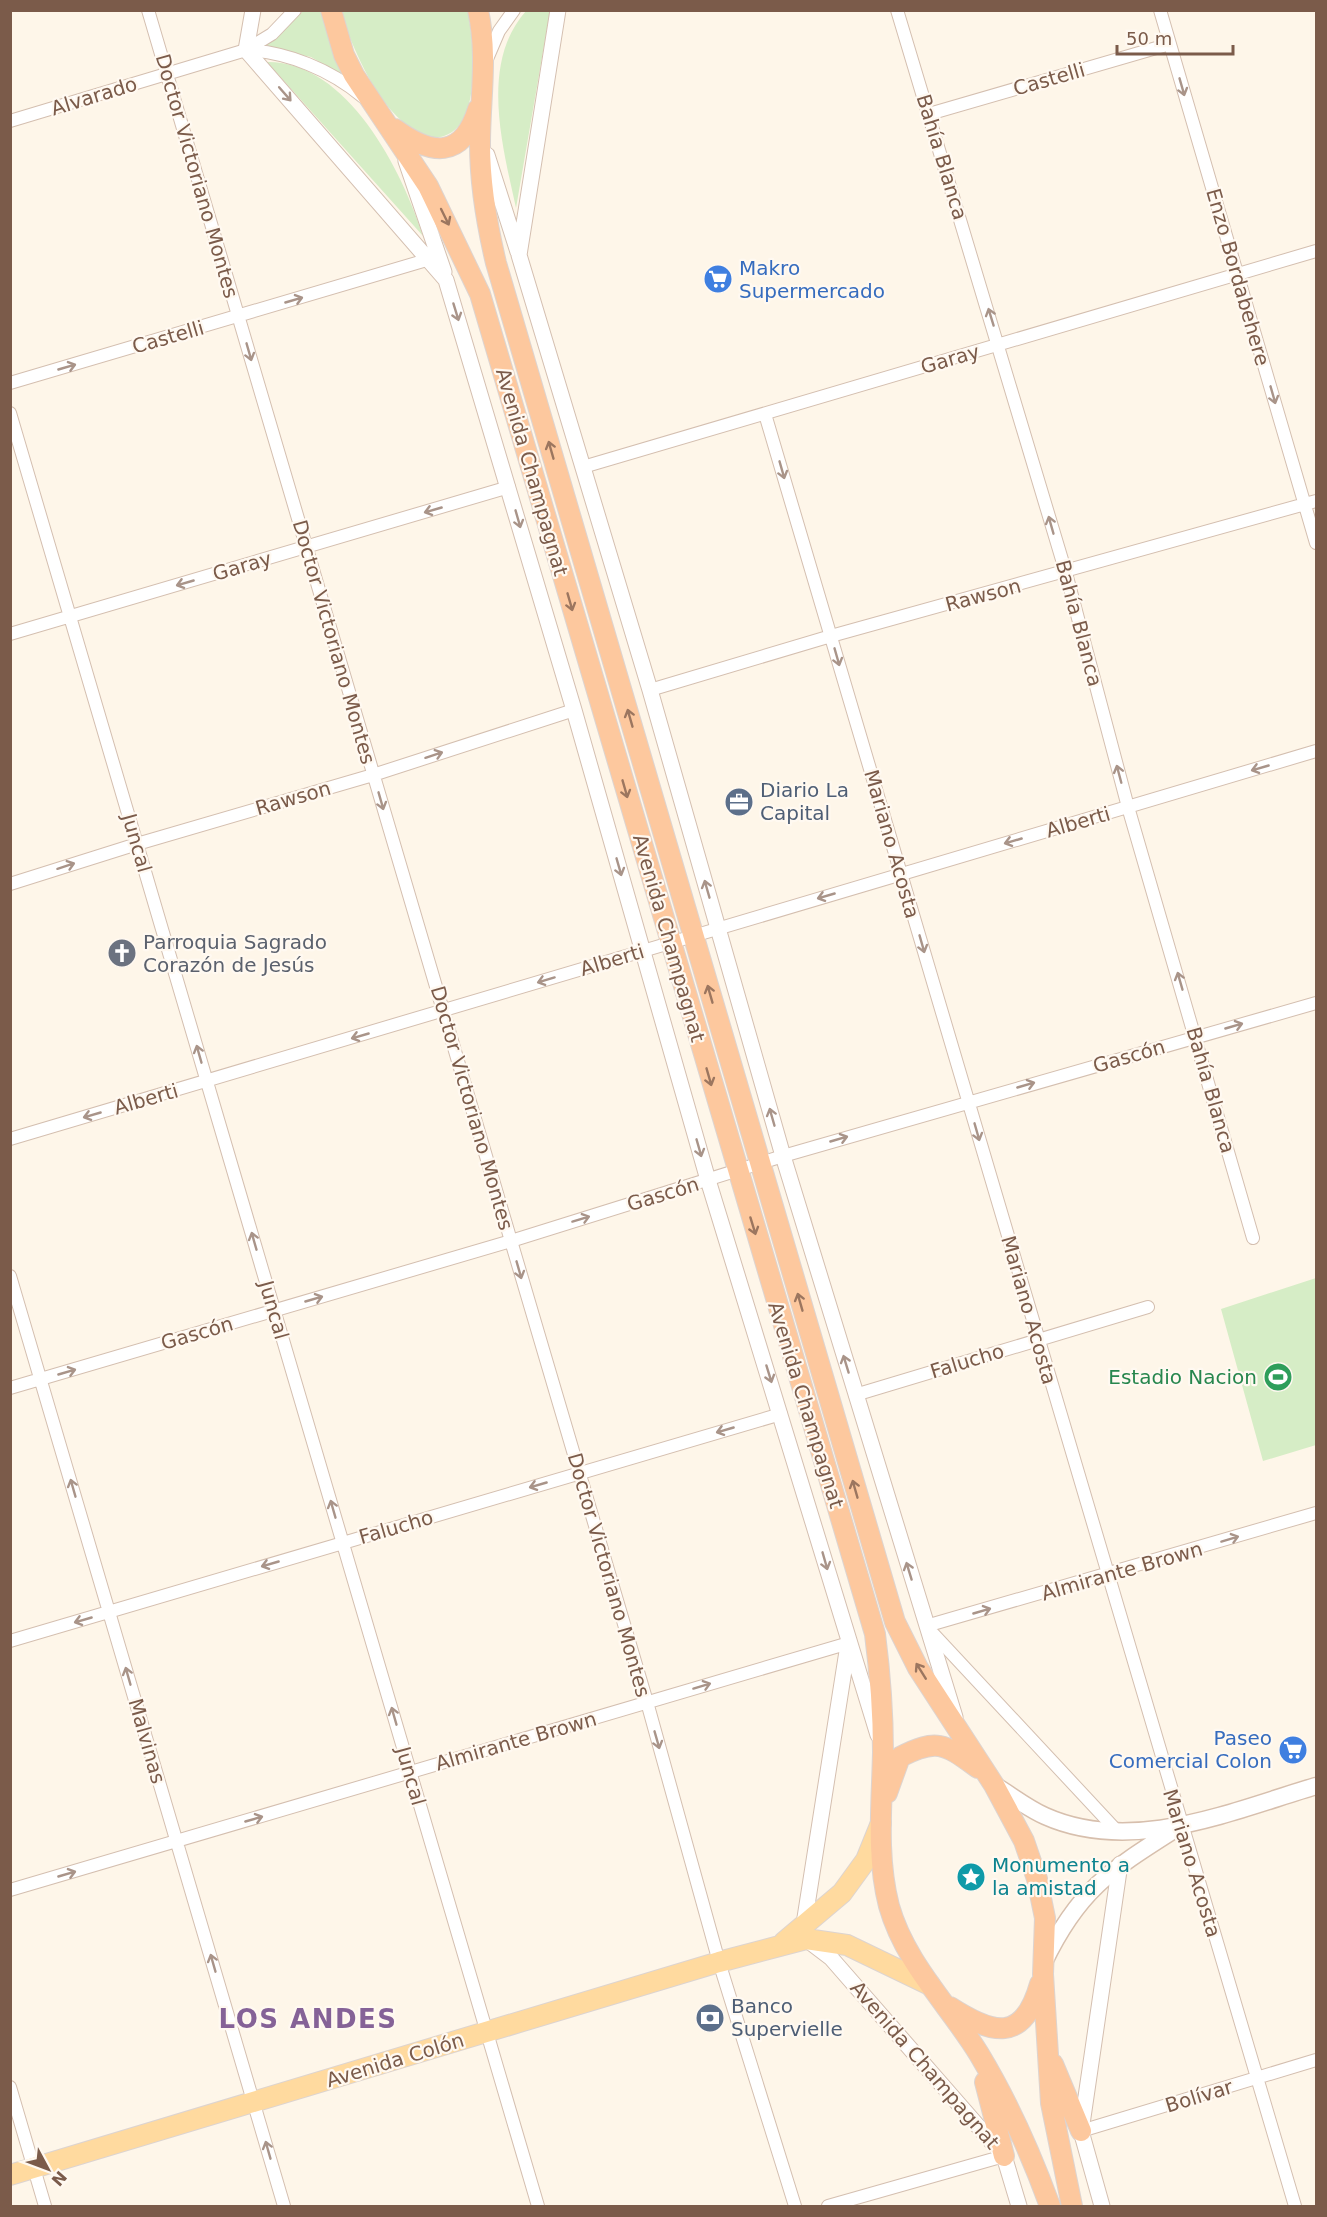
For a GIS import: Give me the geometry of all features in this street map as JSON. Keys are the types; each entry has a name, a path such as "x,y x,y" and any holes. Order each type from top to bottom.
{"highway":[{"name":"Avenida Champagnat","path":"331,10 344,55 441,209 480,294 875,1634 880,1673 883,1750 882,1860 889,1906 903,1941 930,1985 978,2053 1012,2115 1050,2206"},
{"name":"Avenida Champagnat","path":"478,10 484,41 480,127 486,210 496,263 895,1622 918,1668 990,1779 1024,1841 1037,1880 1045,1918 1043,1968 1051,2103 1072,2206"},
{"path":"378,111 417,145 441,149 457,142 470,129 482,91"},
{"name":"Avenida Colón","path":"881,1816 900,1757 922,1745 950,1747 990,1779"},
{"name":"Avenida Colón","path":"942,2002 992,2030 1007,2028 1026,2015 1035,2000 1043,1968"},
{"path":"1048,2051 1081,2131"},
{"path":"978,2053 1004,2156"}],"main road":[{"name":"Avenida Colón","path":"990,1779 1044,1816 1079,1827 1117,1831 1181,1826 1317,1786"},
{"name":"Avenida Colón","path":"10,2175 254,2104 486,2031 779,1946 805,1931 842,1893 866,1860 881,1816"},
{"name":"Avenida Colón","path":"1043,1968 1061,1926 1083,1896 1120,1864 1181,1826"},
{"path":"805,1931 847,1945 930,1985"}],"street":[{"name":"Doctor Victoriano Montes","path":"148,10 646,1702 719,1962 795,2206"},
{"path":"246,50 253,10"},
{"name":"Alvarado","path":"10,121 246,50 272,34 295,10"},
{"path":"484,69 499,31 514,10"},
{"name":"Avenida Champagnat","path":"519,255 558,10"},
{"name":"Bahía Blanca","path":"897,10 1066,573 1128,807 1254,1238"},
{"name":"Enzo Bordabehere","path":"1160,10 1238,274 1311,503 1317,543"},
{"name":"Castelli","path":"929,114 1170,44"},
{"name":"Alvarado","path":"246,50 272,53 312,66 358,92 378,111"},
{"name":"Avenida Champagnat","path":"246,50 446,280"},
{"name":"Avenida Champagnat","path":"480,127 491,175 519,255 650,690 783,1156 959,1729"},
{"name":"Avenida Champagnat","path":"400,144 446,280 509,487 708,1180 883,1750"},
{"name":"Garay","path":"583,467 1317,251"},
{"name":"Castelli","path":"10,383 430,259"},
{"name":"Juncal","path":"10,413 538,2206"},
{"name":"Mariano Acosta","path":"765,414 1295,2206"},
{"name":"Garay","path":"10,634 509,487"},
{"name":"Rawson","path":"650,690 831,636 1066,573 1311,503"},
{"name":"Rawson","path":"10,884 373,775 574,710"},
{"name":"Alberti","path":"10,1139 1317,751"},
{"name":"Gascón","path":"10,1388 511,1241 759,1163 968,1101 1317,1003"},
{"name":"Malvinas","path":"10,1276 284,2206"},
{"name":"Falucho","path":"855,1395 1148,1307"},
{"name":"Falucho","path":"10,1641 781,1414"},
{"name":"Almirante Brown","path":"926,1626 1317,1513"},
{"name":"Avenida Champagnat","path":"926,1626 1117,1831"},
{"name":"Avenida Champagnat","path":"849,1642 805,1931 1004,2156 1019,2206"},
{"name":"Almirante Brown","path":"10,1890 849,1642"},
{"path":"1102,2206 1081,2131 1120,1864"},
{"name":"Bolívar","path":"1081,2131 1317,2060"},
{"path":"10,2087 45,2206"},
{"path":"828,2206 1004,2156"}],"green space":[{"path":"303,11 320,11 347,78 311,57 260,47 276,38"},
{"path":"340,11 468,11 472,42 472,81 465,116 456,128 444,136 427,136 403,122 390,109 379,95 360,61"},
{"path":"526,11 550,11 516,208 501,133 498,106 499,81 503,56 512,32"},
{"path":"267,62 296,66 322,79 346,99 386,152 414,210 423,236"},
{"name":"Estadio Nacion","path":"1316,1278 1316,1445 1263,1461 1221,1309"}],"place":[{"name":"Makro Supermercado","path":"718,279"},
{"name":"Diario La Capital","path":"739,802"},
{"name":"Parroquia Sagrado Corazón de Jesús","path":"122,953"},
{"name":"Estadio Nacion","path":"1278,1377"},
{"name":"Paseo Comercial Colon","path":"1293,1750"},
{"name":"Monumento a la amistad","path":"971,1877"},
{"name":"Banco Supervielle","path":"710,2018"}],"district":[{"name":"LOS ANDES","path":"308,2019"}]}
